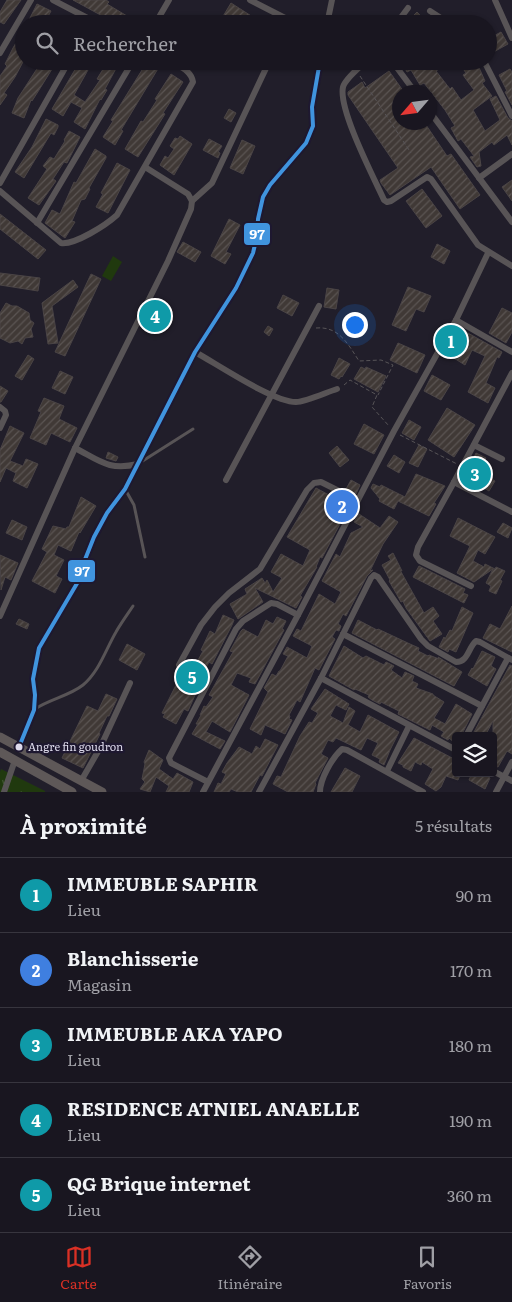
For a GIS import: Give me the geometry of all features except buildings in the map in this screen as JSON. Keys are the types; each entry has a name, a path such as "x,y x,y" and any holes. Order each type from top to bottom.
{"main road":[{"path":"0,737 99,791"},
{"path":"0,752 72,792"}],"street":[{"path":"22,15 31,0"},
{"path":"53,0 80,15"},
{"path":"160,15 169,0"},
{"path":"250,0 279,15"},
{"path":"329,15 332,0"},
{"path":"495,0 512,38"},
{"path":"403,15 408,8"},
{"path":"430,11 436,15"},
{"path":"0,53 15,27"},
{"path":"0,183 64,70"},
{"path":"37,223 128,70"},
{"path":"0,192 61,243 67,244 75,241 110,221 117,215 193,82 192,76 186,70"},
{"path":"0,616 75,448 168,261 192,201 212,183 265,70"},
{"path":"19,747 34,710 33,679 39,648 79,580 94,538 125,489 195,352 236,288 253,253 263,197 270,184 306,143 313,126 312,107 318,70"},
{"path":"356,70 343,87 345,106 352,130 384,200 387,202 391,201 427,177 472,239 488,253 512,266"},
{"path":"399,70 410,85"},
{"path":"489,70 512,116"},
{"path":"437,121 512,222"},
{"path":"479,178 512,154"},
{"path":"145,167 181,188 192,201"},
{"path":"203,792 357,500 456,320 488,253"},
{"path":"226,480 319,306"},
{"path":"456,320 512,352"},
{"path":"195,352 270,395 292,402 300,402 337,389"},
{"path":"471,586 420,560 416,555 418,547 512,373"},
{"path":"0,407 6,411 0,428"},
{"path":"474,444 502,459"},
{"path":"75,448 112,466 121,467 138,464"},
{"path":"179,665 202,625 215,607 229,593 260,569 307,490 314,483 321,482 357,500"},
{"path":"454,482 512,512"},
{"path":"259,792 374,575 378,577 420,639 428,646 456,662 461,662 476,641 510,659 468,732"},
{"path":"208,782 171,763 169,758 236,629 272,602 298,615"},
{"path":"343,634 482,706"},
{"path":"321,678 452,748"},
{"path":"81,781 100,748 130,683"},
{"path":"386,771 409,726"},
{"path":"320,792 320,785 337,754 342,749 423,792"},
{"path":"4,792 15,760"},
{"path":"496,792 512,762"},
{"path":"497,773 512,781"}],"lane":[{"path":"138,464 193,429"},
{"path":"125,489 134,506 146,557"},
{"path":"34,710 83,685 94,673 117,630 133,606"}],"path":[{"path":"356,70 411,152"},
{"path":"307,329 322,328 340,334 359,361 381,360 393,365 372,407 394,431 462,467"},
{"path":"337,389 350,380 377,396"}],"green space":[{"path":"113,256 122,262 111,281 102,276"},
{"path":"1,769 45,791 45,792 0,792"}],"transit line":[{"name":"97","path":"19,747 34,710 33,679 39,648 79,580 94,537 107,513 125,489 195,352 236,288 253,253 263,197 270,185 306,143 313,126 312,107 318,70"}],"place":[{"name":"RESIDENCE ATNIEL ANAELLE","path":"155,316"},
{"name":"IMMEUBLE SAPHIR","path":"451,341"},
{"name":"IMMEUBLE AKA YAPO","path":"475,474"},
{"name":"Blanchisserie","path":"342,506"},
{"name":"QG Brique internet","path":"192,677"},
{"name":"Angre fin goudron","path":"19,747"}]}
